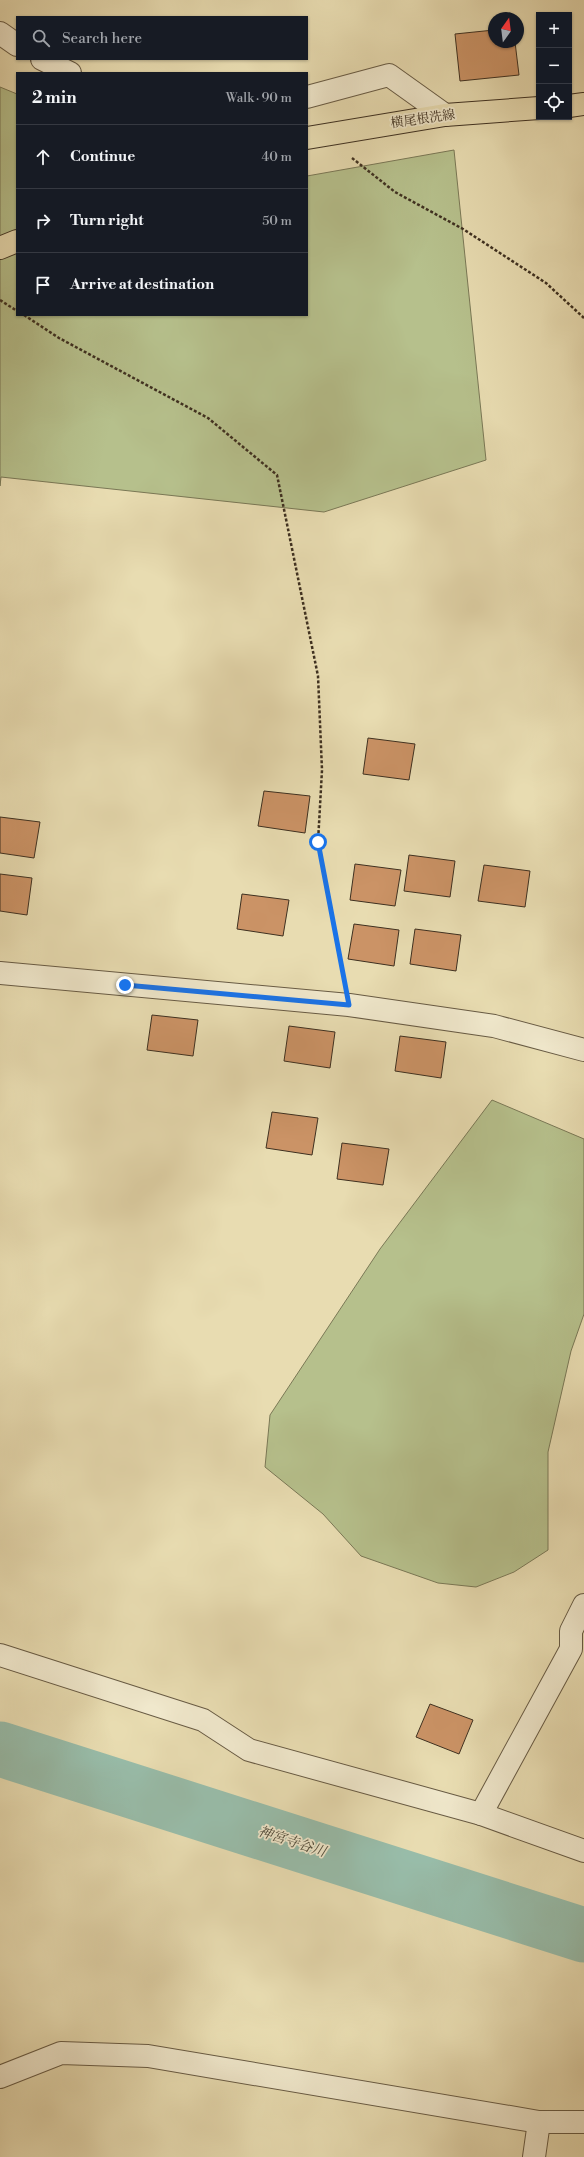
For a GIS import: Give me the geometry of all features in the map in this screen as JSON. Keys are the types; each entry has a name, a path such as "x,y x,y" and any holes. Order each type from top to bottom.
{"main road":[{"path":"572,106 584,104"},
{"name":"横尾根洗線","path":"314,136 445,115 536,108"},
{"path":"0,248 16,241"}],"street":[{"path":"0,33 16,44"},
{"path":"44,60 68,72"},
{"path":"308,97 389,75 445,115"},
{"path":"0,973 349,1005 494,1026 584,1050"},
{"path":"481,1814 571,1649 571,1631 584,1605"},
{"path":"0,1655 203,1720 250,1750 481,1814 584,1851"},
{"path":"0,2077 61,2053 148,2056 539,2122 584,2122"},
{"path":"534,2157 539,2122"}],"path":[{"path":"314,136 395,192 463,229 546,283 584,318"},
{"path":"0,300 16,309"},
{"path":"26,316 59,338 208,418 277,475 318,676 322,770 318,842 349,1005"}],"green space":[{"path":"0,87 16,94 16,316 308,316 308,176 454,150 486,460 324,512 1,477 0,486"},
{"path":"492,1100 584,1139 584,1314 571,1351 548,1452 548,1550 514,1572 476,1587 438,1583 361,1556 323,1514 265,1467 270,1415 380,1249"}],"building":[{"path":"488,31 488,48 516,48 519,75 460,81 455,34"},
{"path":"368,738 415,744 409,780 363,774"},
{"path":"264,791 310,796 305,833 258,826"},
{"path":"0,817 40,822 34,858 0,853"},
{"path":"409,855 455,861 450,897 404,891"},
{"path":"355,864 401,870 395,906 350,900"},
{"path":"484,865 530,871 525,907 478,901"},
{"path":"0,874 32,878 27,915 0,911"},
{"path":"242,894 289,900 283,936 237,929"},
{"path":"354,924 399,930 394,966 348,959"},
{"path":"415,929 461,935 456,971 410,964"},
{"path":"152,1015 198,1020 193,1056 147,1050"},
{"path":"289,1026 335,1032 330,1068 284,1061"},
{"path":"400,1036 446,1042 441,1078 395,1071"},
{"path":"272,1112 318,1118 312,1155 266,1148"},
{"path":"342,1143 389,1149 383,1185 337,1179"},
{"path":"430,1704 473,1720 459,1754 416,1737"}],"waterway":[{"name":"神宮寺谷川","path":"0,1749 584,1935"}],"route":[{"path":"125,985 349,1005 318,842"}]}
